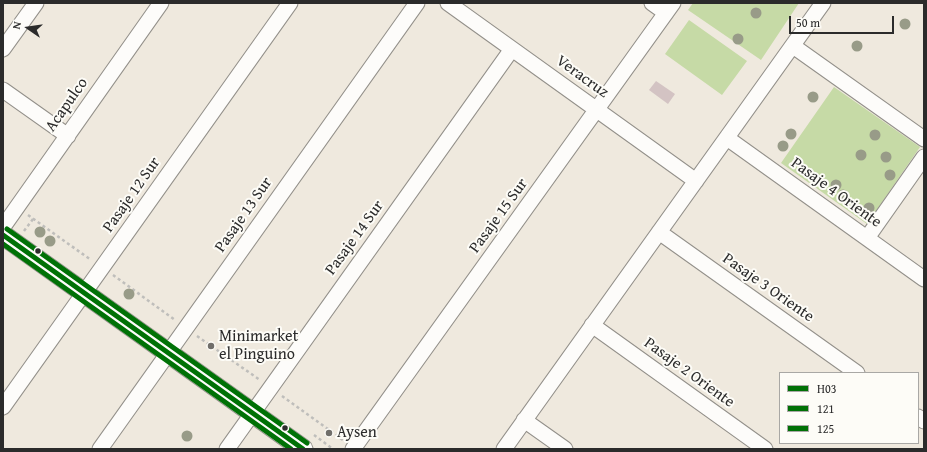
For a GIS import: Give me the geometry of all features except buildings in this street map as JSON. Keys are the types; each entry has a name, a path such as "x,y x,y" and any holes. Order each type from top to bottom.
{"main road":[{"path":"3,235 303,449"}],"street":[{"path":"3,49 36,3"},
{"name":"Acapulco","path":"3,227 161,3"},
{"name":"Pasaje 12 Sur","path":"3,407 290,3"},
{"name":"Pasaje 13 Sur","path":"100,449 417,3"},
{"name":"Veracruz","path":"448,3 696,181"},
{"path":"652,3 670,8"},
{"path":"504,449 823,3"},
{"name":"Pasaje 15 Sur","path":"353,449 670,8"},
{"path":"793,46 924,139"},
{"name":"Pasaje 14 Sur","path":"227,449 512,49"},
{"path":"3,90 68,136"},
{"name":"Pasaje 4 Oriente","path":"727,138 924,279"},
{"path":"867,238 924,157"},
{"name":"Pasaje 3 Oriente","path":"659,232 856,372"},
{"name":"Pasaje 2 Oriente","path":"592,326 765,449"},
{"path":"524,420 565,449"}],"green space":[{"path":"693,3 799,3 761,60 688,10"},
{"path":"689,20 747,61 722,95 665,54"},
{"path":"834,87 920,147 867,224 781,163"}],"transit line":[{"name":"125","path":"7,229 307,443"},
{"name":"H03","path":"3,235 303,449"},
{"name":"121","path":"3,244 291,449"}],"place":[{"name":"Minimarket el Pinguino","path":"211,346"},
{"name":"Aysen","path":"329,433"}]}
